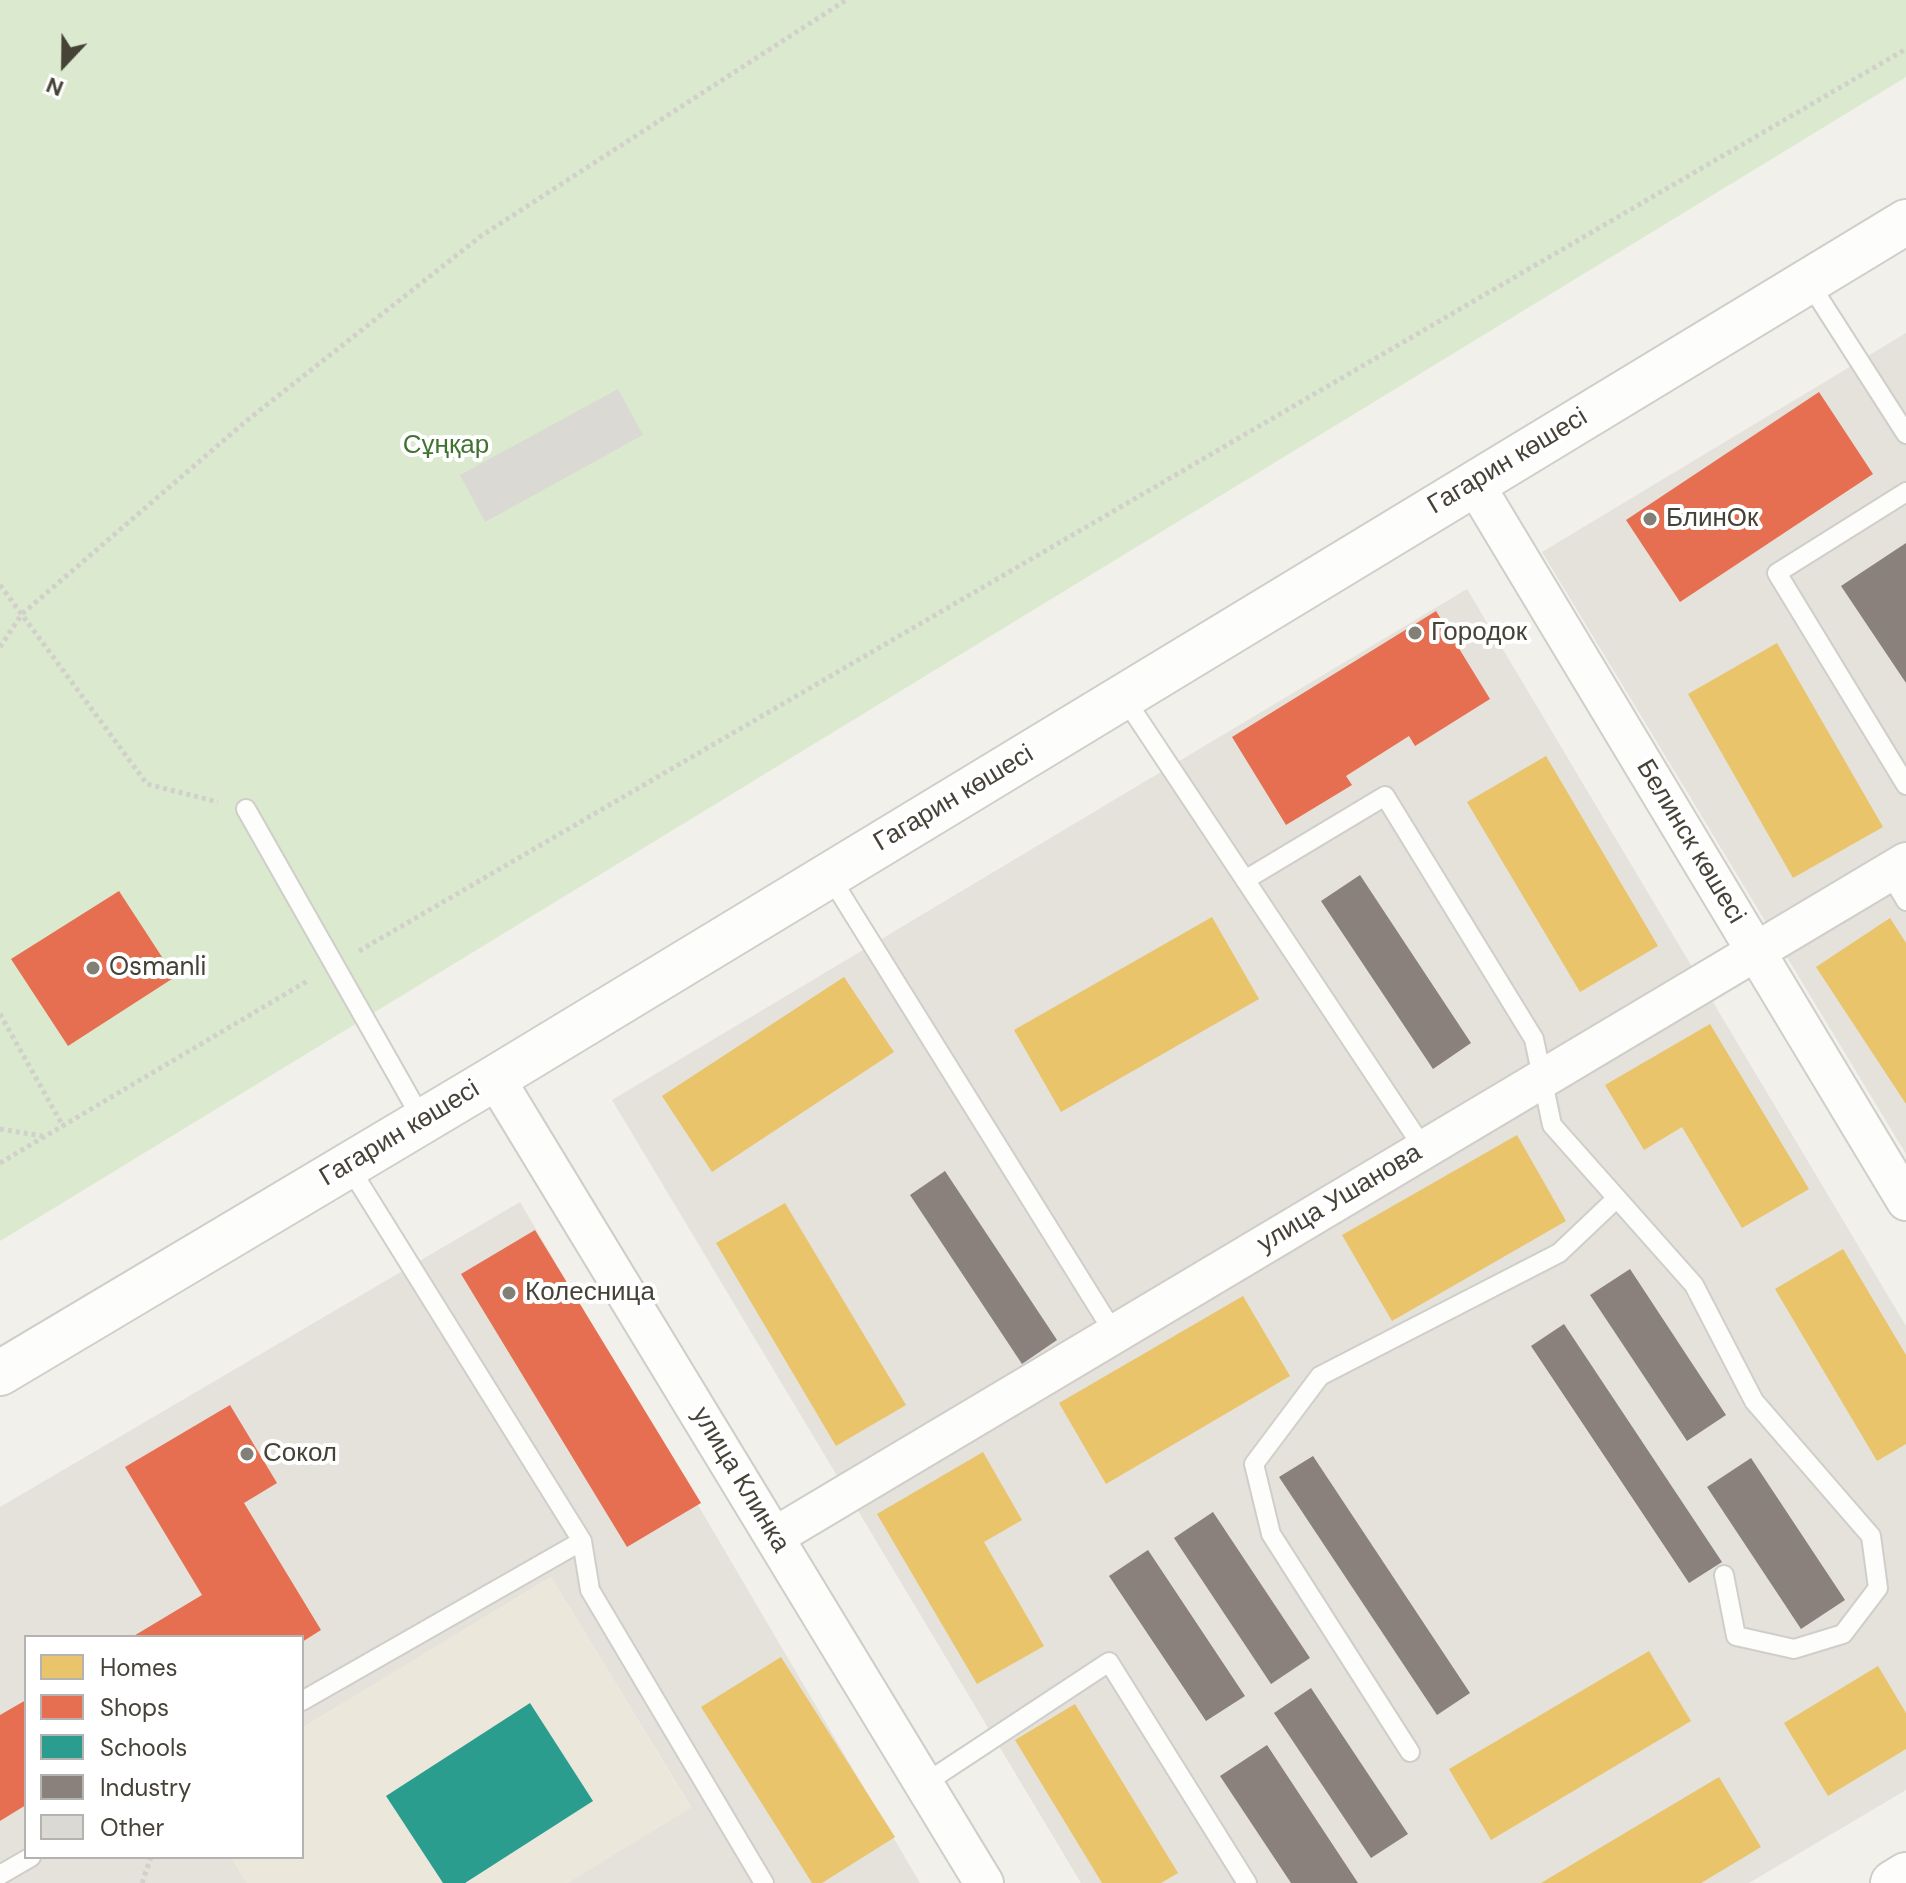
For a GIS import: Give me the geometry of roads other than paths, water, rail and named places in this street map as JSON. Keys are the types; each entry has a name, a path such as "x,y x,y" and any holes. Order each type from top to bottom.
{"street":[{"name":"Гагарин көшесі","path":"0,1373 495,1078 1906,222"},
{"name":"Белинск көшесі","path":"1474,483 1904,1195"},
{"name":"улица Ушанова","path":"774,1537 1755,951 1900,878"},
{"name":"улица Клинка","path":"495,1078 984,1883"},
{"path":"1893,1883 1906,1875"}],"lane":[{"path":"1808,281 1906,434"},
{"path":"1906,492 1777,573 1906,785"},
{"path":"1123,696 1424,1149"},
{"path":"1245,880 1385,796 1534,1039 1552,1125 1694,1285 1754,1401 1871,1536 1878,1588 1843,1634 1794,1649 1736,1636 1724,1575"},
{"path":"246,809 423,1121"},
{"path":"829,875 1114,1333"},
{"path":"348,1165 582,1541 590,1590 764,1883"},
{"path":"1410,1752 1271,1534 1254,1464 1320,1376 1559,1253 1617,1198"},
{"path":"304,1700 582,1541"},
{"path":"924,1784 1109,1662 1247,1883"},
{"path":"0,1875 28,1859"}],"place":[{"name":"БлинОк","path":"1650,519"},
{"name":"Городок","path":"1415,633"},
{"name":"Osmanli","path":"93,968"},
{"name":"Колесница","path":"509,1293"},
{"name":"Сокол","path":"247,1454"}],"park label":[{"name":"Сұңқар","path":"446,446"}]}
